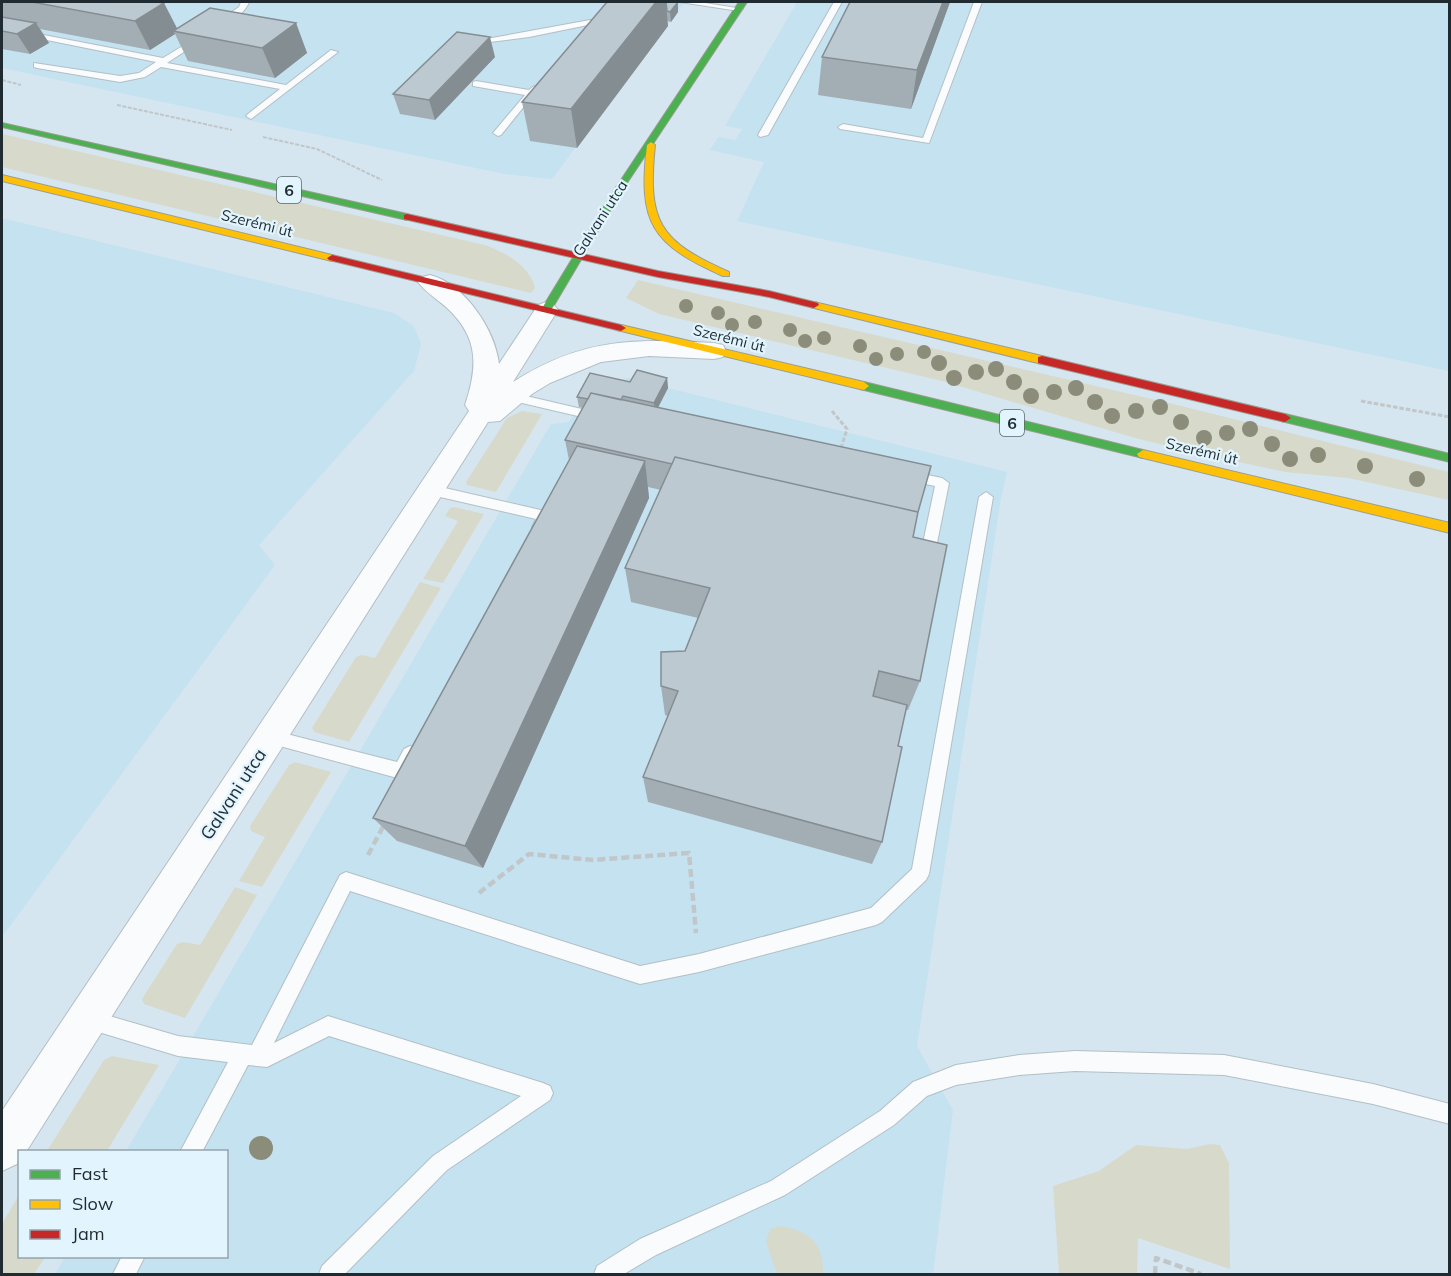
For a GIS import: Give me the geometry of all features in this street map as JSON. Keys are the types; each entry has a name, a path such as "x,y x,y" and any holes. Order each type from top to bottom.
{"main road":[{"name":"Galvani utca","path":"546,310 576,255 741,5"},
{"name":"6","path":"2,124 658,274 769,294 1449,458"},
{"path":"652,138 646,173 647,203 654,225 687,256 769,294"},
{"name":"Szerémi út","path":"2,178 1449,528"}],"street":[{"name":"Galvani utca","path":"430,282 456,300 475,322 485,347 487,367 483,392 464,439"},
{"name":"Galvani utca","path":"2,1149 546,310"},
{"name":"Galvani utca","path":"464,439 509,396 571,363 606,352 640,348 714,351"}],"lane":[{"path":"37,65 120,79 142,75 239,11 245,2"},
{"path":"684,2 741,5"},
{"path":"763,135 838,2"},
{"path":"843,127 926,141 978,2"},
{"path":"474,42 529,35 593,20 583,31"},
{"path":"2,29 288,88"},
{"path":"251,116 334,52"},
{"path":"476,84 531,93"},
{"path":"498,133 539,84"},
{"path":"509,396 613,420"},
{"path":"896,473 942,483 930,543"},
{"path":"432,489 545,516 533,536"},
{"path":"191,1150 250,1055 346,881 640,975 699,963 876,916 920,874 986,497"},
{"path":"271,736 401,771 418,740"},
{"path":"86,1019 178,1046 267,1057 328,1026 543,1093 440,1163 330,1275"},
{"path":"605,1275 648,1246 778,1188 887,1118 920,1089 956,1075 1018,1065 1075,1061 1224,1065 1373,1094 1449,1114"},
{"path":"124,1275 133,1258"}],"path":[{"path":"2,80 25,85"},
{"path":"107,103 235,131"},
{"path":"258,136 317,148 388,182"},
{"path":"821,409 832,411 847,429 837,461"},
{"path":"378,859 368,855 389,816"},
{"path":"478,894 529,854 594,860 689,853 699,963"},
{"path":"1155,1275 1156,1258 1201,1275"}],"shaded area":[{"path":"2,2 685,2 552,179 504,174 2,68"},
{"path":"797,2 1449,2 1449,371 737,221 764,162 710,150 718,137 735,140 742,129 725,126"},
{"path":"2,134 485,245 516,261 528,273 535,288 531,293 2,167"},
{"path":"2,218 394,313 414,326 421,344 414,371 259,545 275,565 2,937"},
{"path":"638,280 1169,403 1449,472 1449,500 1348,478 1285,472 1188,451 1135,438 942,381 659,314 626,298"},
{"path":"628,378 1007,472 1001,498 917,1046 953,1110 933,1274 55,1274 64,1258 228,1258 228,1150 127,1150 551,424 569,422 591,384"},
{"path":"522,411 542,414 496,492 467,485 466,482 507,418"},
{"path":"450,508 484,514 443,583 423,579 458,521 445,516"},
{"path":"420,582 441,588 349,742 314,732 312,728 356,657 362,655 375,658"},
{"path":"295,762 331,772 262,887 239,881 265,837 251,831 250,826 289,765"},
{"path":"235,887 257,895 185,1018 144,1004 142,999 177,944 183,942 200,945"},
{"path":"112,1056 159,1065 108,1150 48,1150 104,1060"},
{"path":"1210,1144 1220,1145 1229,1163 1230,1269 1138,1238 1137,1274 1059,1274 1053,1186 1099,1171 1136,1145 1187,1149"},
{"path":"18,1197 18,1258 44,1258 34,1274 2,1274 2,1224"},
{"path":"781,1226 800,1231 813,1241 821,1255 823,1274 777,1274 766,1242 770,1229"}],"building":[{"path":"32,2 157,2 164,3 135,21"},
{"path":"607,2 656,2 571,109 522,102"},
{"path":"666,2 678,2 670,12 667,11"},
{"path":"850,2 943,2 917,70 822,57"},
{"path":"210,8 296,23 262,48 173,31"},
{"path":"2,17 36,23 17,34 2,31"},
{"path":"457,32 490,37 429,100 393,94"},
{"path":"637,370 667,378 654,403 623,396 621,400 591,393 588,399 577,397 590,373 630,382"},
{"path":"591,393 931,466 918,512 675,457 672,464 565,440"},
{"path":"577,446 645,461 465,846 373,818"},
{"path":"675,457 918,512 913,537 947,545 920,681 879,671 873,696 907,705 898,746 902,747 882,842 643,777 678,691 661,686 661,652 685,651 710,588 625,568"}],"traffic: fast":[{"path":"546,310 617,192 743,2"},
{"path":"2,125 407,217"},
{"path":"864,386 1143,454"},
{"path":"1285,418 1450,458"}],"traffic: slow":[{"path":"651,145 648,194 651,212 658,228 668,241 683,252 726,274"},
{"path":"2,178 332,258"},
{"path":"814,305 1042,360"},
{"path":"621,328 864,386"},
{"path":"1143,454 1450,528"}],"traffic: jam":[{"path":"407,217 658,274 769,294 814,305"},
{"path":"332,258 621,328"},
{"path":"1042,360 1285,418"}]}
